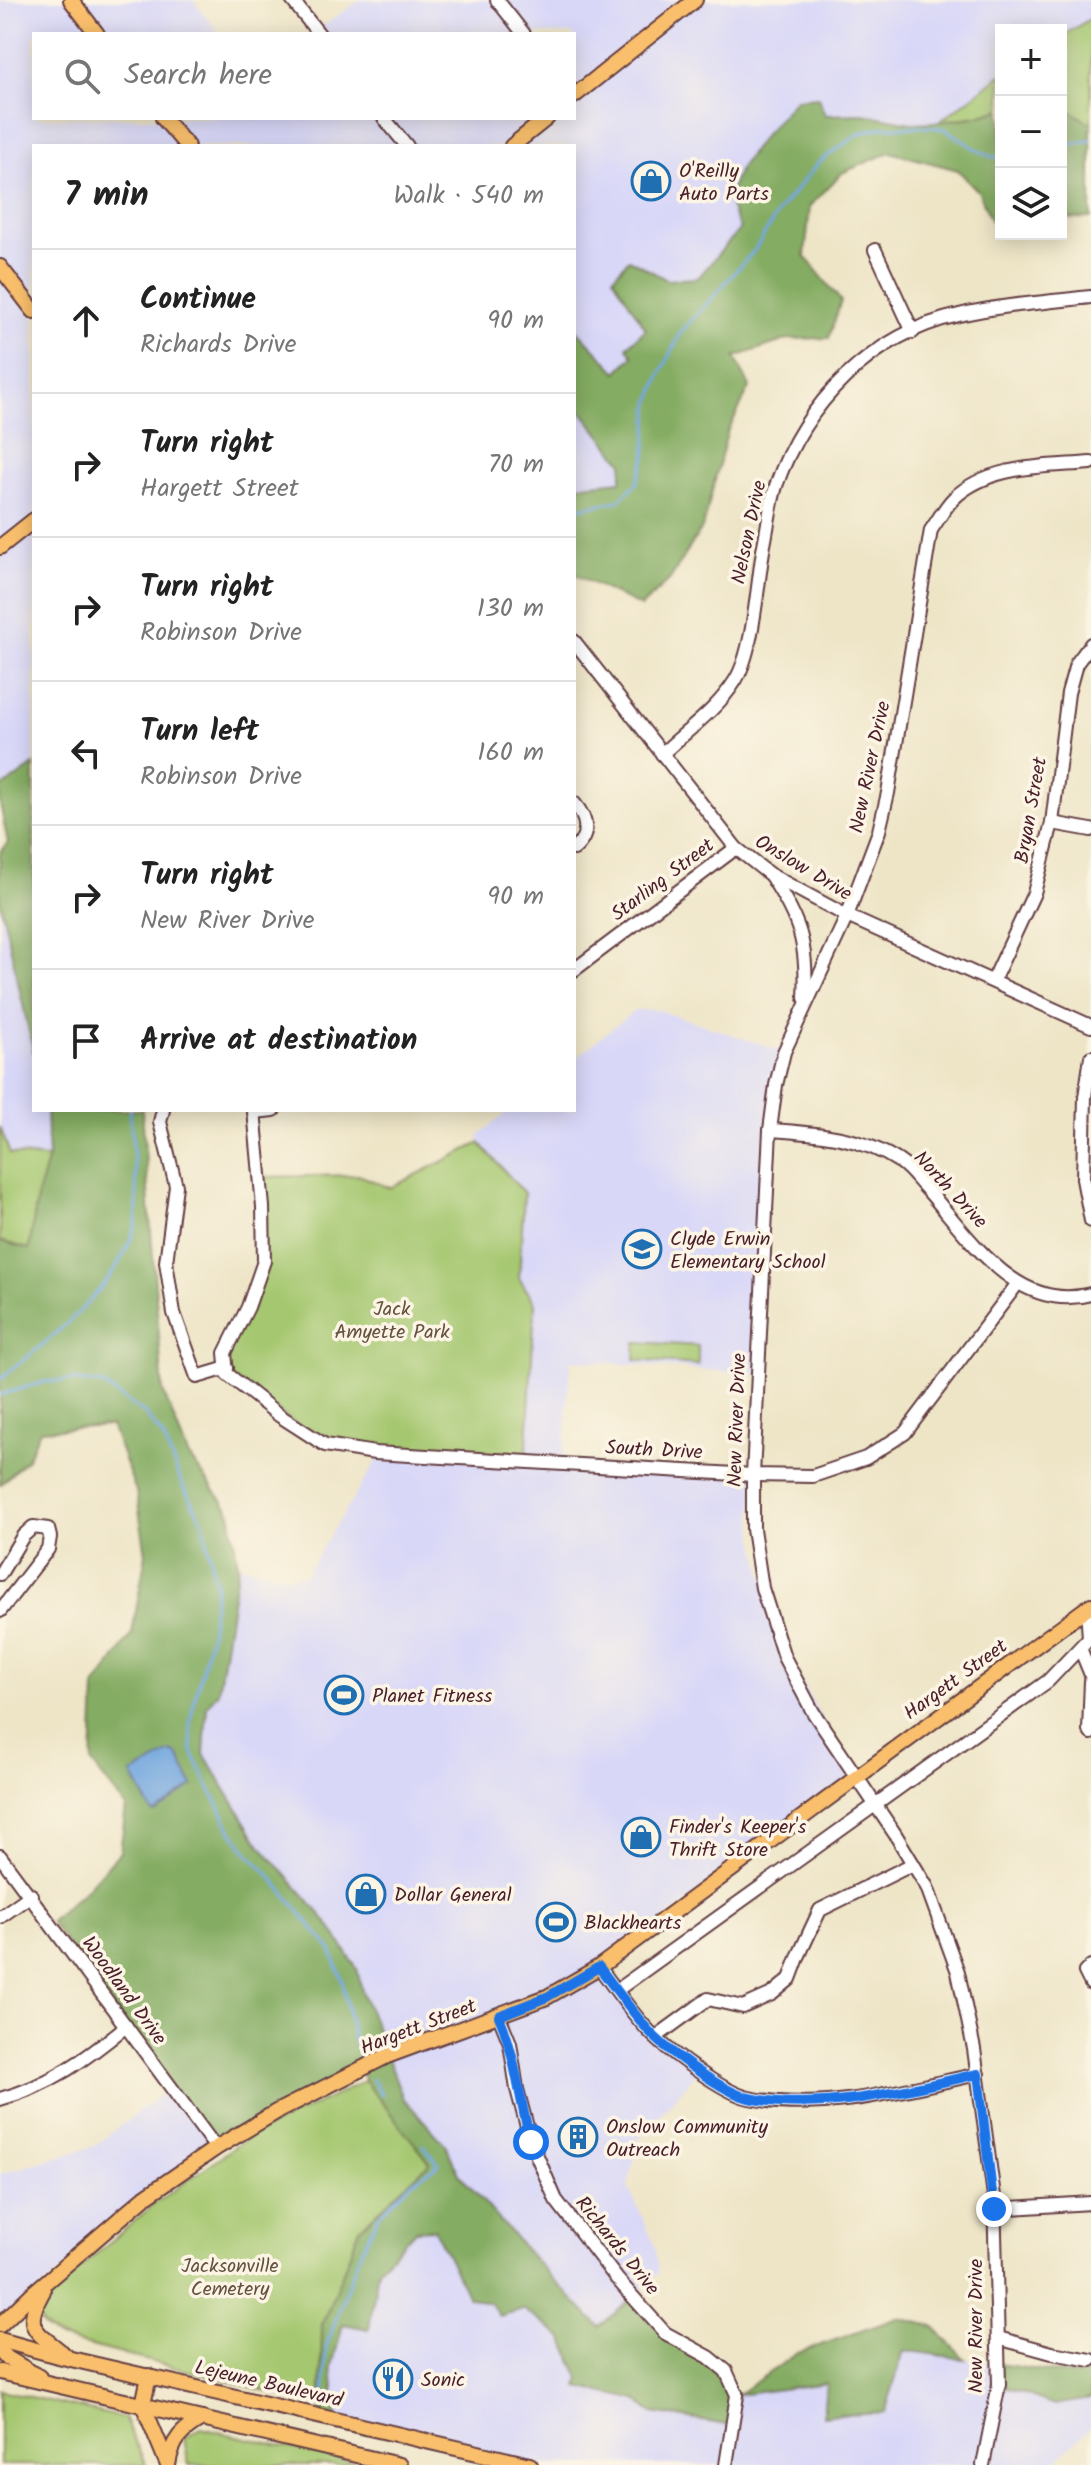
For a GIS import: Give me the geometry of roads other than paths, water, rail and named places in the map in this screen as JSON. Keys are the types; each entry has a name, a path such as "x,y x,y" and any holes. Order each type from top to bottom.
{"main road":[{"path":"71,0 95,32"},
{"path":"576,94 695,0"},
{"path":"165,120 185,144"},
{"path":"514,144 544,120"},
{"path":"0,267 32,308"},
{"path":"0,547 32,522"},
{"name":"Hargett Street","path":"0,2325 145,2197 216,2148 276,2112 387,2056 547,1997 599,1967 1089,1606"},
{"path":"51,2278 33,2308 32,2317 40,2335 70,2359"},
{"name":"Lejeune Boulevard","path":"0,2340 70,2359 530,2465"},
{"path":"0,2350 7,2358 51,2384"},
{"path":"0,2372 399,2465"},
{"path":"149,2376 143,2405 168,2465"},
{"path":"168,2465 171,2450 182,2430 202,2419"}],"street":[{"path":"292,0 317,32"},
{"path":"497,0 522,32"},
{"path":"386,120 405,144"},
{"path":"875,250 913,332"},
{"name":"Nelson Drive","path":"662,754 722,698 737,678 748,645 775,489 803,429 828,392 876,351 956,315 1091,297"},
{"name":"New River Drive","path":"983,2465 999,2384 994,2209 978,2074 958,1972 927,1887 813,1712 777,1639 762,1588 753,1529 753,1475 770,1130 784,1052 847,916 879,831 931,530 953,499 981,481 1009,470 1091,463"},
{"name":"Onslow Drive","path":"576,643 736,848 769,874 847,916 1091,1026"},
{"name":"Bryan Street","path":"993,981 1034,893 1052,823 1068,693 1076,664 1091,644"},
{"path":"576,665 587,657"},
{"path":"576,806 587,827 582,842 576,847"},
{"path":"1052,823 1091,830"},
{"name":"Starling Street","path":"576,968 736,848"},
{"path":"769,874 790,906 802,934 807,967 805,1006"},
{"path":"1091,1057 1085,1097 1083,1179 1091,1221"},
{"path":"162,1112 160,1122 176,1186 166,1262 174,1313 197,1377 227,1371 225,1353 248,1307 264,1261 263,1207 254,1112"},
{"name":"North Drive","path":"770,1130 832,1135 884,1153 902,1163 961,1230 1018,1283 1040,1294 1072,1297 1091,1294"},
{"name":"South Drive","path":"227,1371 280,1416 325,1445 375,1453 813,1476 866,1458 905,1433 1018,1283"},
{"path":"0,1574 23,1536 33,1527 48,1529 48,1549 0,1611"},
{"path":"617,1990 1048,1681 1089,1638 1089,1606"},
{"path":"1080,1648 1091,1675"},
{"path":"1091,1681 1091,1733"},
{"name":"Woodland Drive","path":"0,1856 216,2148"},
{"path":"656,2037 708,1999 743,2007 772,1994 790,1979 820,1910 913,1864"},
{"path":"0,1917 31,1895"},
{"path":"1091,1966 1085,1972 1091,1984"},
{"path":"599,1967 656,2037 705,2075 746,2097 798,2102 851,2100 978,2074"},
{"name":"Richards Drive","path":"499,2016 510,2043 517,2089 531,2142 556,2200 617,2279 665,2333 709,2357 726,2371 737,2395 726,2465"},
{"path":"0,2099 22,2093 81,2063 126,2026"},
{"path":"994,2209 1091,2203"},
{"path":"998,2338 1091,2360"}],"water":[{"path":"171,1752 178,1755 193,1786 155,1813 132,1774"}],"waterway":[{"path":"576,509 618,501 636,484 645,458 650,403 681,332 754,251 780,209 819,162 860,133 882,127 945,129 979,151 995,157"},
{"path":"1067,146 1091,140"},
{"path":"0,1379 79,1312 97,1293 126,1251 137,1218 130,1112"},
{"path":"0,1395 44,1382 72,1380 102,1384 146,1415 163,1437 183,1486 203,1522 216,1585 210,1636 190,1720 192,1752 229,1827 331,1950 342,1979 360,2057"},
{"path":"372,2079 382,2095"},
{"path":"324,2399 326,2347 359,2255 378,2216 411,2183 439,2164 423,2145"}],"place":[{"name":"O'Reilly Auto Parts","path":"651,181"},
{"name":"Clyde Erwin Elementary School","path":"642,1249"},
{"name":"Planet Fitness","path":"344,1695"},
{"name":"Finder's Keeper's Thrift Store","path":"641,1837"},
{"name":"Dollar General","path":"366,1894"},
{"name":"Blackhearts","path":"556,1922"},
{"name":"Onslow Community Outreach","path":"578,2137"},
{"name":"Sonic","path":"393,2379"}],"park label":[{"name":"Jack Amyette Park","path":"392,1320"},
{"name":"Jacksonville Cemetery","path":"230,2276"}]}
